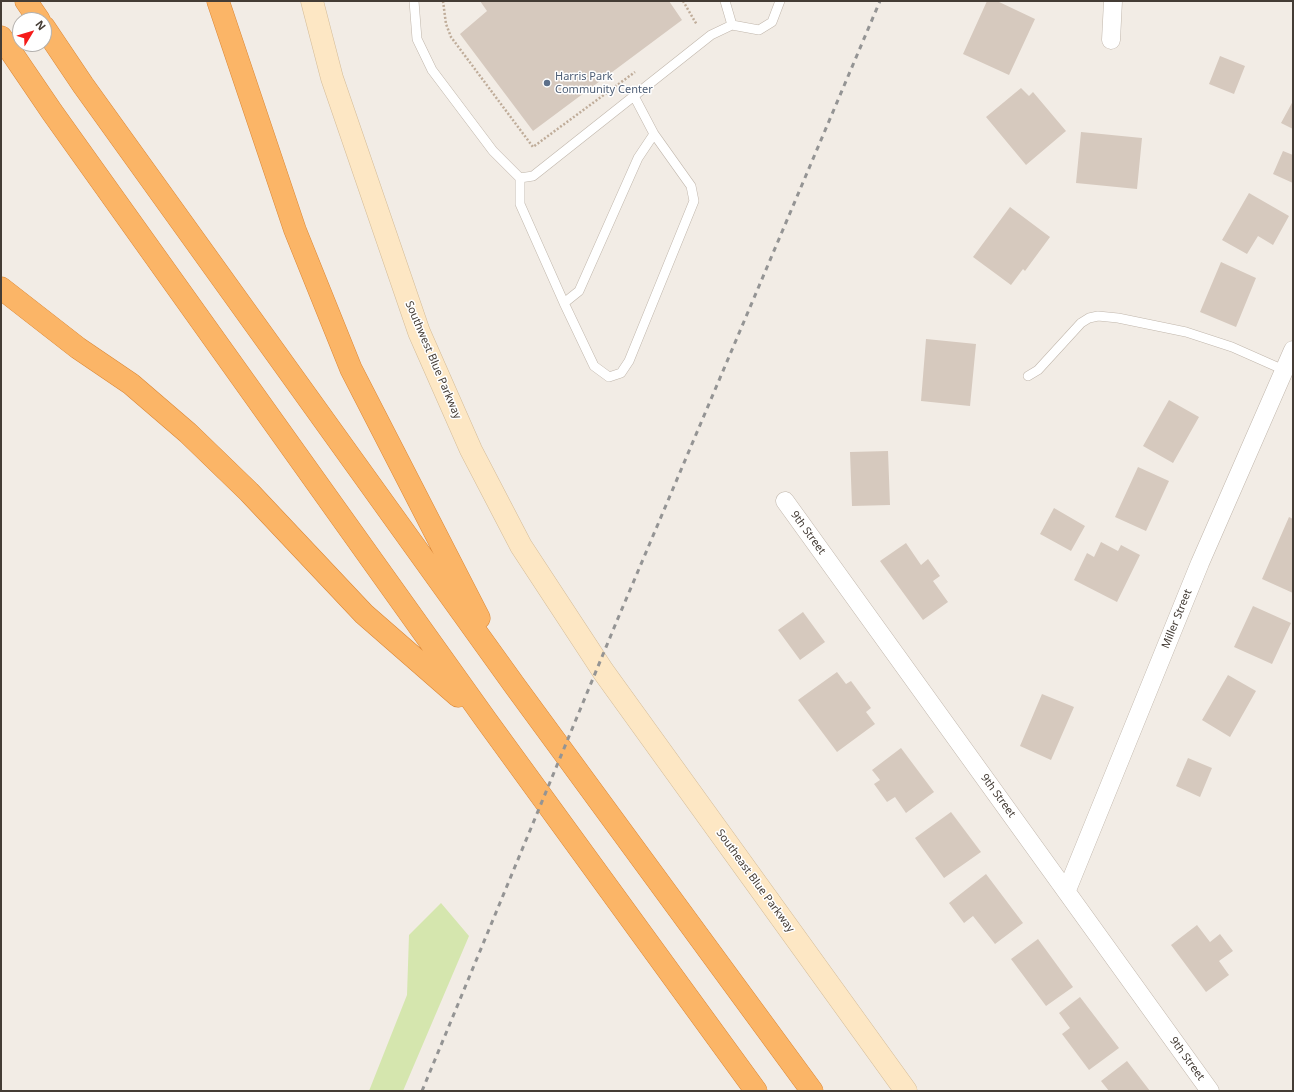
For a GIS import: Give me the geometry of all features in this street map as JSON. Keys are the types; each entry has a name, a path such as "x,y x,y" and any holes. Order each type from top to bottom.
{"highway":[{"path":"26,1 34,12"},
{"path":"218,1 295,230 351,369 515,686"},
{"path":"1,36 56,119 486,720 756,1091"},
{"path":"52,39 515,686 812,1091"},
{"path":"1,288 78,348 131,384 188,433 249,492 364,614 486,720"}],"street":[{"name":"Southwest Blue Parkway","path":"312,1 332,78 419,332 471,450 521,546 603,671"},
{"path":"1111,40 1113,1"},
{"name":"Miller Street","path":"1067,890 1200,563 1293,350"},
{"name":"9th Street","path":"785,501 1067,890 1210,1091"},
{"name":"Southeast Blue Parkway","path":"603,671 906,1091"}],"lane":[{"path":"414,1 417,38 432,70 493,151 520,178 520,204 564,303 594,366 609,377 621,373 629,361 694,201 691,186 654,134 634,96"},
{"path":"725,1 732,25"},
{"path":"520,178 533,176 712,36 732,25 759,30 772,22 780,1"},
{"path":"564,303 579,291 638,158 654,134"},
{"path":"1028,376 1038,370 1081,323 1089,318 1098,316 1118,318 1186,332 1237,349 1284,370"}],"path":[{"path":"443,1 446,24 451,37 533,147 641,68"},
{"path":"683,1 698,26 691,30"}],"green space":[{"path":"441,903 469,936 403,1091 369,1091 407,995 409,935"}],"building":[{"name":"Harris Park Community Center","path":"480,1 669,1 682,20 533,131 460,34 487,11"},
{"path":"987,1 997,1 1035,19 1009,75 963,54"},
{"path":"1220,56 1245,66 1234,94 1209,84"},
{"path":"1021,88 1029,96 1033,92 1066,131 1026,165 986,117"},
{"path":"1293,101 1293,129 1281,123"},
{"path":"1081,132 1142,138 1137,189 1076,183"},
{"path":"1283,151 1293,155 1293,183 1273,174"},
{"path":"1249,193 1289,216 1273,245 1258,236 1247,254 1222,240"},
{"path":"1010,207 1050,237 1025,271 1023,269 1011,285 973,257"},
{"path":"1221,262 1256,278 1236,327 1200,312"},
{"path":"926,339 976,344 970,406 921,401"},
{"path":"1169,400 1199,417 1173,463 1143,446"},
{"path":"888,451 890,505 852,506 850,452"},
{"path":"1138,467 1169,481 1146,531 1115,517"},
{"path":"1054,508 1085,526 1071,551 1040,534"},
{"path":"1289,517 1293,519 1293,593 1262,579"},
{"path":"1101,542 1118,551 1121,545 1140,555 1117,602 1074,580 1087,553 1094,557"},
{"path":"906,543 921,565 928,559 940,576 933,581 948,602 923,620 880,561"},
{"path":"1253,606 1291,623 1272,664 1234,647"},
{"path":"803,612 825,642 800,660 778,630"},
{"path":"837,672 846,684 851,681 871,708 866,712 875,724 837,752 798,700"},
{"path":"1228,675 1256,691 1230,737 1202,720"},
{"path":"1042,694 1074,707 1051,760 1020,746"},
{"path":"901,748 934,792 906,813 895,797 887,802 874,784 880,780 872,770"},
{"path":"1188,758 1212,768 1200,797 1176,786"},
{"path":"951,812 981,852 944,878 915,838"},
{"path":"986,874 1023,923 995,944 973,916 964,923 949,903"},
{"path":"1197,925 1210,942 1220,934 1233,951 1219,961 1229,975 1206,992 1171,945"},
{"path":"1038,939 1073,987 1046,1006 1011,959"},
{"path":"1080,997 1119,1048 1089,1070 1062,1034 1070,1028 1059,1013"},
{"path":"1127,1061 1150,1091 1109,1091 1101,1081"}],"railway":[{"path":"422,1091 616,623 880,1"}],"place":[{"name":"Harris Park Community Center","path":"547,83"}]}
